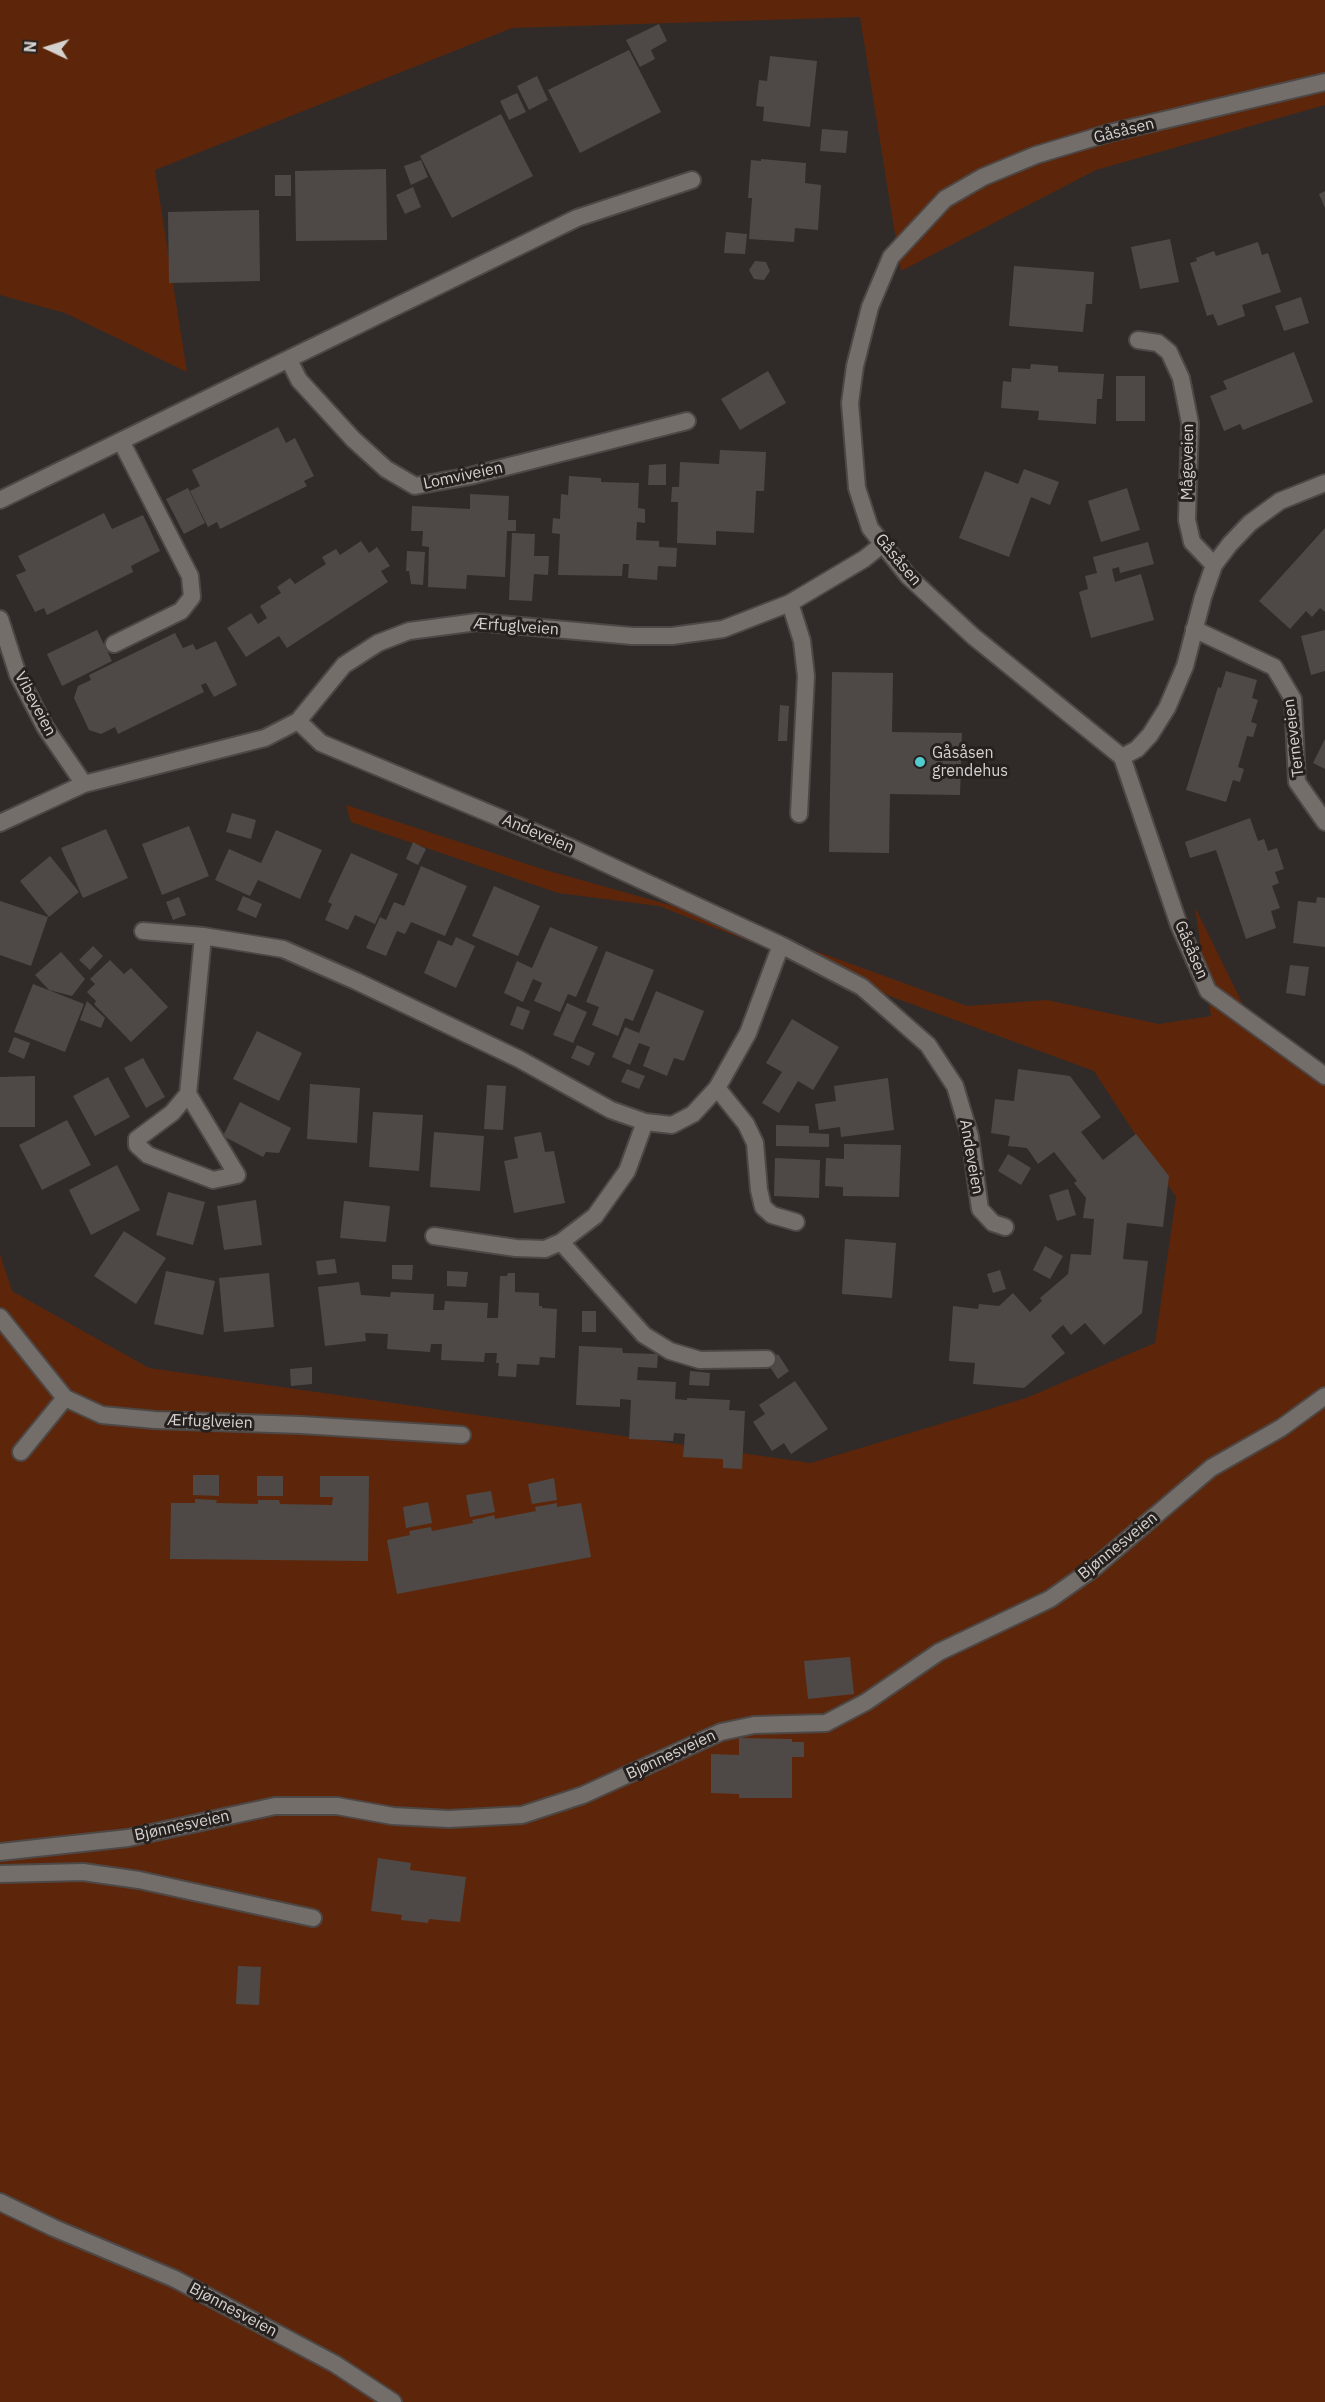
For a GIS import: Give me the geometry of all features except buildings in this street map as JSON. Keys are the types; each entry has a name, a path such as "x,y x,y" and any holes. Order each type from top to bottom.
{"street":[{"name":"Gåsåsen","path":"1325,82 1109,134 1036,155 983,177 945,199 891,257 870,307 855,366 850,403 857,488 870,528 908,576 974,637 1122,757 1179,925 1208,991 1325,1076"},
{"path":"0,500 577,218 692,180"},
{"name":"Mågeveien","path":"1138,340 1158,343 1169,352 1181,378 1190,423 1187,520 1192,542 1214,565"},
{"name":"Lomviveien","path":"289,360 299,380 353,439 386,469 415,486 470,476 687,421"},
{"path":"114,644 181,611 192,597 190,576 121,441"},
{"path":"1122,757 1137,749 1150,735 1167,708 1185,666 1214,565 1230,543 1250,523 1280,501 1325,483"},
{"name":"Ærfuglveien","path":"0,824 84,784 265,738 298,722 344,665 378,644 409,631 477,622 632,636 672,636 723,629 789,603 864,559 883,544"},
{"path":"789,603 802,641 806,676 800,814"},
{"name":"Vibeveien","path":"0,619 18,675 45,727 84,784"},
{"name":"Terneveien","path":"1194,629 1274,667 1293,699 1298,782 1325,822"},
{"name":"Andeveien","path":"298,722 321,743 572,848 782,945 862,987 928,1045 955,1086 970,1136 980,1209 993,1223 1005,1227"},
{"path":"142,931 203,936 283,949 356,981 519,1059 611,1110 645,1122 672,1125 693,1114 717,1088 748,1033 782,945"},
{"path":"188,1094 237,1175 213,1180 148,1155 137,1145 137,1139 172,1113 188,1094 203,936"},
{"path":"717,1088 746,1124 755,1143 759,1190 763,1207 772,1215 796,1222"},
{"path":"435,1236 516,1248 545,1249 561,1242 595,1216 627,1171 645,1122"},
{"path":"561,1242 644,1335 670,1351 700,1360 767,1359"},
{"name":"Ærfuglveien","path":"0,1317 65,1398 102,1415 155,1420 301,1425 462,1435"},
{"name":"Bjønnesveien","path":"0,1852 128,1838 275,1806 338,1806 393,1816 449,1819 522,1815 583,1796 721,1732 754,1725 826,1723 866,1702 939,1652 1050,1599 1094,1568 1211,1468 1281,1428 1325,1396"},
{"path":"21,1452 65,1398"},
{"path":"0,1874 83,1872 139,1880 313,1918"},
{"name":"Bjønnesveien","path":"0,2202 54,2228 175,2279 335,2364 393,2402"}],"shaded area":[{"path":"0,0 1325,0 1325,105 1096,170 901,271 860,17 512,28 155,170 187,372 65,313 0,295"},
{"path":"346,805 542,869 755,929 967,1006 1047,1000 1159,1024 1211,1016 1195,907 1256,1031 1325,1086 1325,2402 0,2402 0,1254 12,1291 149,1368 811,1463 1026,1398 1155,1343 1176,1197 1094,1071 887,995 659,906 558,893 351,822"}],"place":[{"name":"Gåsåsen grendehus","path":"920,762"}]}
